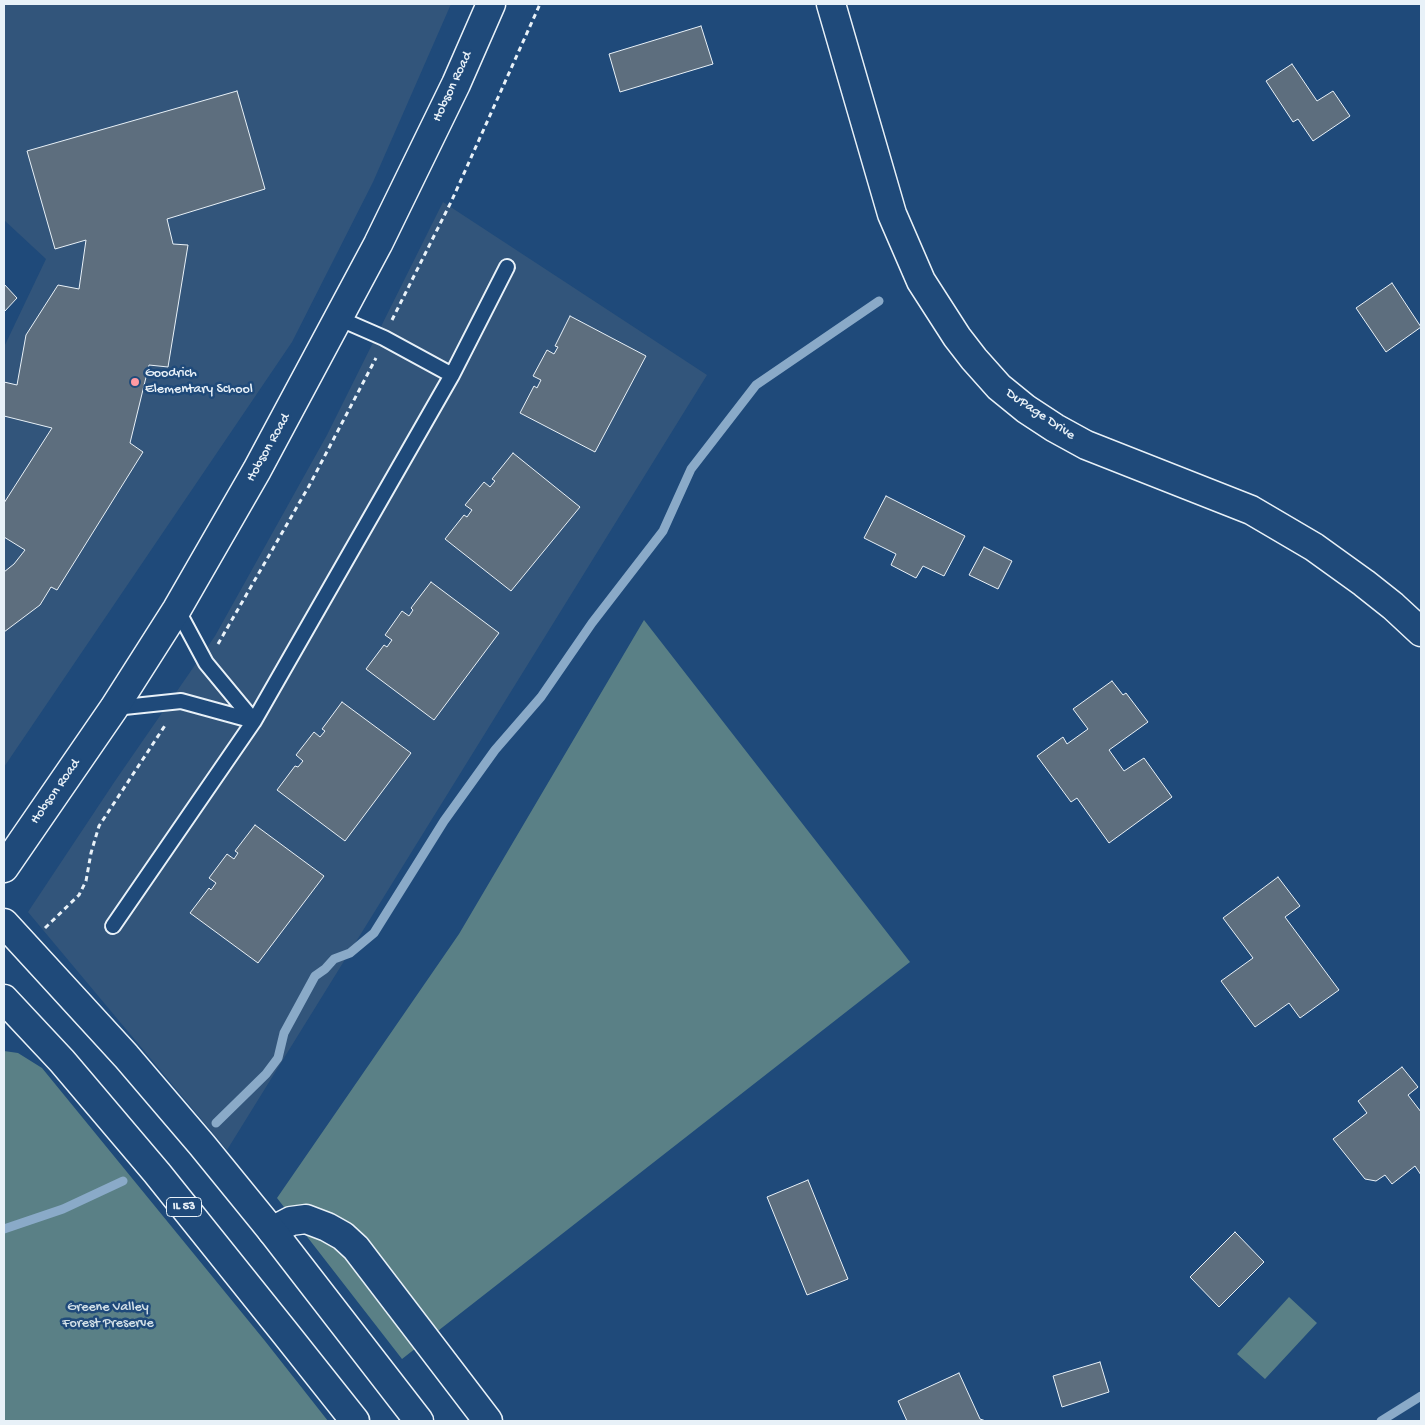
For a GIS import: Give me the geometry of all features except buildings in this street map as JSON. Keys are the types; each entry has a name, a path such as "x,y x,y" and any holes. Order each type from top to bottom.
{"main road":[{"name":"Hobson Road","path":"4,868 114,708 177,609 262,462 378,244 456,84 491,4"},
{"name":"DuPage Drive","path":"831,4 892,214 899,231 921,281 940,312 957,337 999,387 1026,409 1086,445 1259,514 1314,547 1364,583 1421,632"},
{"path":"4,923 126,1056 202,1145 272,1231 419,1421"},
{"name":"IL 53","path":"4,999 62,1061 157,1173 355,1421"},
{"path":"272,1231 291,1221 306,1219 343,1236 356,1248 488,1421"}],"lane":[{"path":"113,926 254,721 452,375 507,267"},
{"path":"338,318 384,338 452,375"},
{"path":"177,609 206,663 254,721"},
{"path":"114,708 182,701 254,721"}],"path":[{"path":"396,310 452,200 540,4"},
{"path":"215,650 309,486 373,363"},
{"path":"47,926 79,895 86,881 98,826 167,722"}],"shaded area":[{"name":"Goodrich Elementary School","path":"4,4 451,4 373,182 292,342 4,767 4,347 46,259 4,220"},
{"path":"443,202 707,375 227,1150 28,912 215,636 327,435"}],"green space":[{"path":"644,620 910,962 402,1359 277,1198 459,934"},
{"name":"Greene Valley Forest Preserve","path":"4,1051 18,1053 42,1068 328,1421 4,1421"},
{"path":"1289,1297 1317,1323 1265,1379 1237,1354"}],"waterway":[{"path":"216,1123 266,1074 278,1058 284,1033 315,976 334,959 350,953 374,933 444,821 495,750 541,697 592,623 663,531 691,469 756,385 879,301"},
{"path":"4,1229 63,1209 123,1181"},
{"path":"1381,1421 1421,1396"}],"place":[{"name":"Goodrich Elementary School","path":"135,382"}]}
